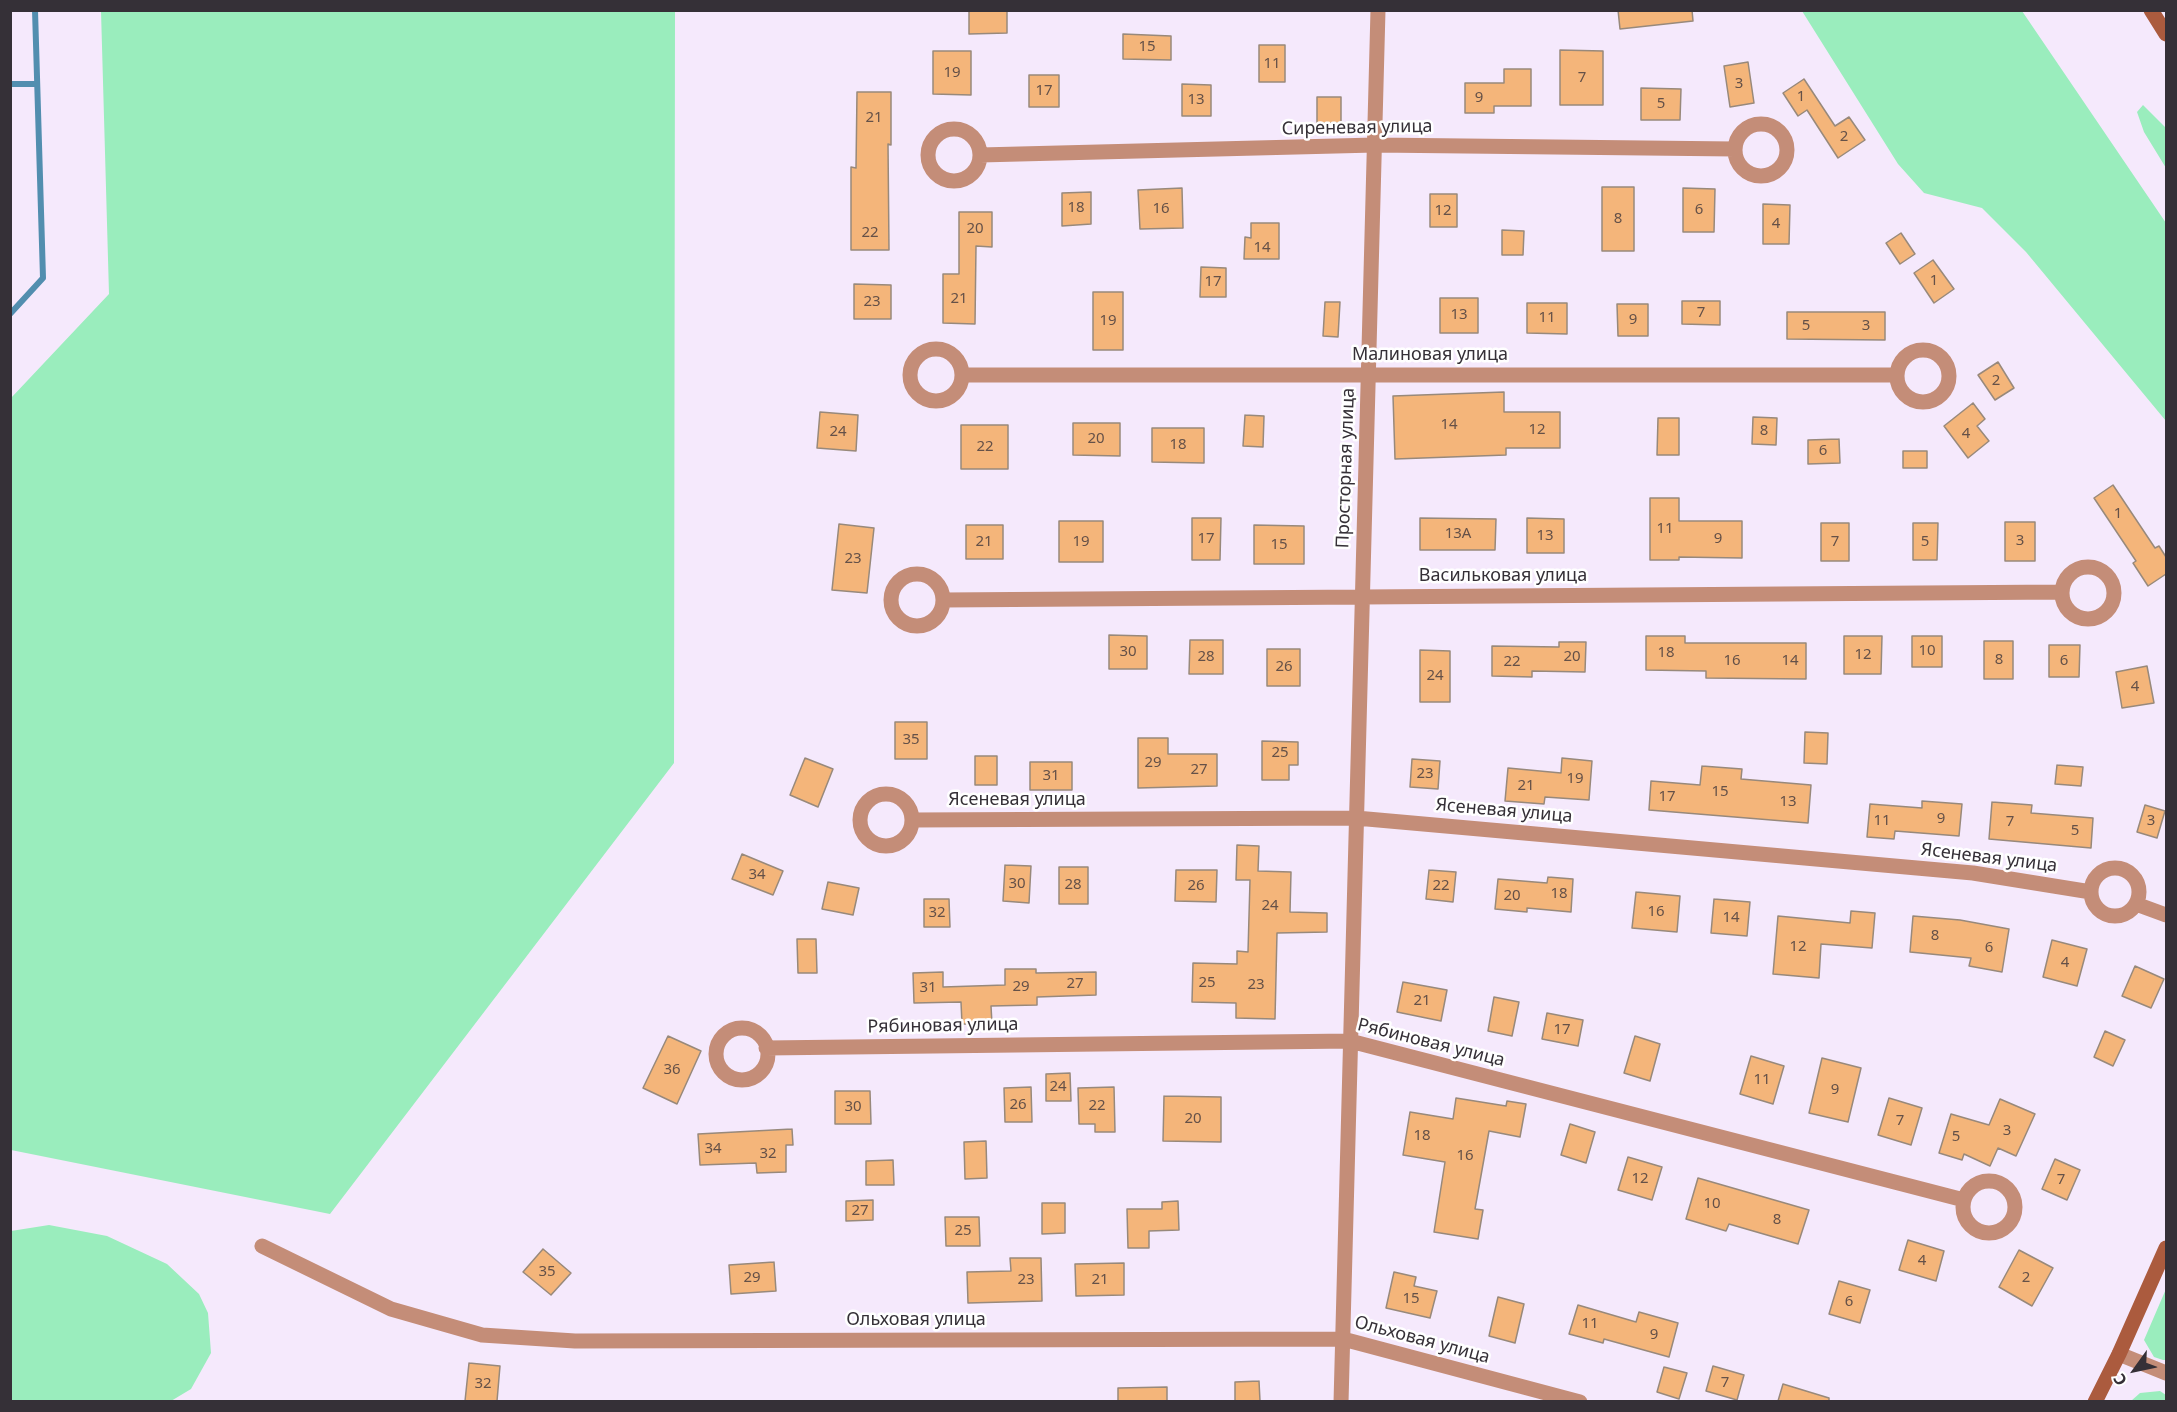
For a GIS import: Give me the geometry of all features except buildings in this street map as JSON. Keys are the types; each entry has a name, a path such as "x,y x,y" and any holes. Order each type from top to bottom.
{"street":[{"name":"Просторная улица","path":"1341,1401 1378,10"},
{"path":"2151,10 2166,34"},
{"name":"Сиреневая улица","path":"980,155 1375,145 1735,149"},
{"name":"Малиновая улица","path":"962,375 1897,375"},
{"name":"Васильковая улица","path":"943,600 2062,592"},
{"name":"Ясеневая улица","path":"912,820 1356,818 1973,873 2091,891"},
{"path":"2118,868 2125,870 2136,881 2139,889 2136,904 2124,914 2109,915 2096,906 2091,891 2096,877 2102,872 2118,868"},
{"path":"2136,904 2166,915"},
{"name":"Рябиновая улица","path":"766,1048 1350,1041 1964,1200"},
{"name":"Ольховая улица","path":"262,1246 391,1309 482,1335 575,1341 1343,1339 1580,1401"},
{"path":"2095,1401 2119,1354 2166,1248"},
{"path":"2119,1354 2166,1373"}],"green space":[{"path":"101,11 675,11 674,763 330,1214 11,1150 11,398 109,294"},
{"path":"1802,11 2022,11 2166,223 2166,421 2026,252 1982,208 1924,193 1898,164"},
{"path":"2143,105 2166,128 2166,168 2144,132 2137,112"},
{"path":"49,1225 107,1236 167,1264 199,1294 208,1313 211,1353 191,1389 171,1401 11,1401 11,1231"},
{"path":"2166,1289 2166,1360 2163,1360 2154,1357 2144,1340"},
{"path":"2160,1391 2166,1395 2166,1401 2131,1401 2140,1393"}],"waterway":[{"path":"10,314 43,278 35,10"},
{"path":"10,84 36,84"}]}
